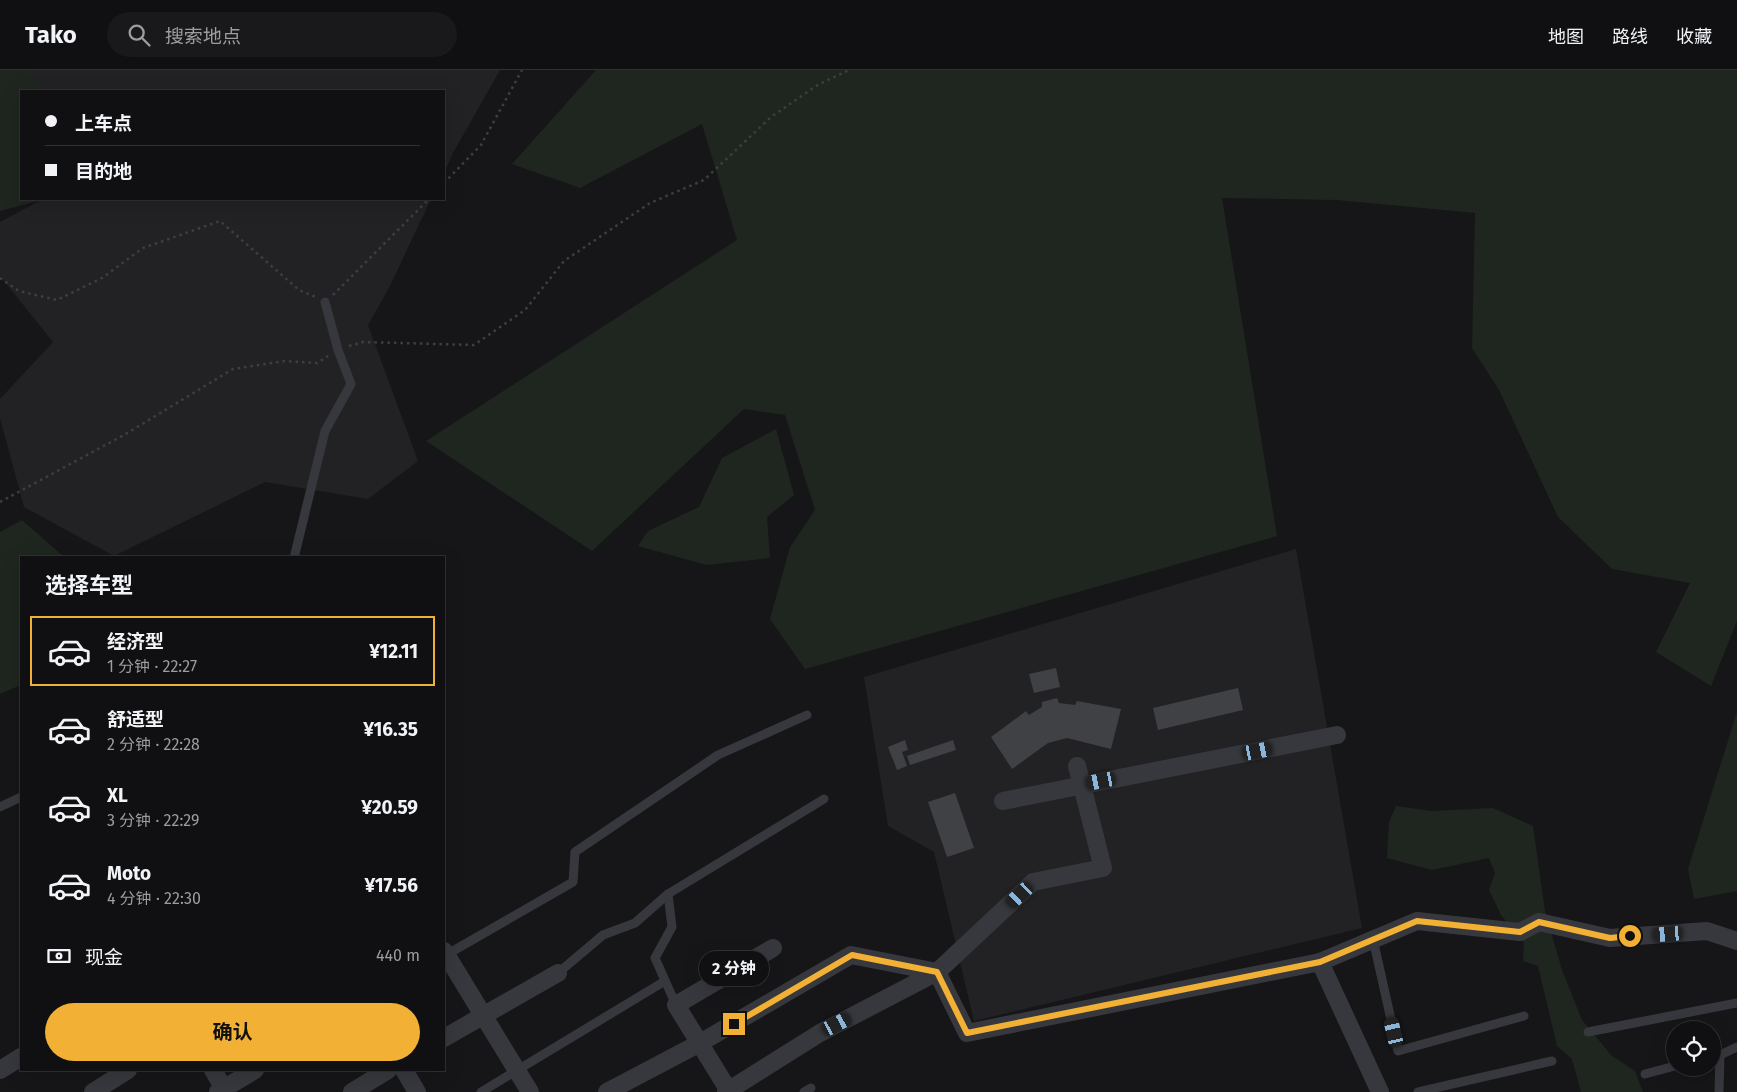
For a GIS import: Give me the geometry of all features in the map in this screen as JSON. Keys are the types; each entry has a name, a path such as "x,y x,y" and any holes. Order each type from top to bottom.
{"street":[{"path":"1003,801 1336,735"},
{"path":"774,948 676,1005 728,1091 820,1032 937,972 1033,882 1103,868 1077,766"},
{"path":"937,972 967,1033 1320,962 1417,921 1520,932 1539,922 1610,938 1707,931 1737,941"},
{"path":"445,954 530,1092"},
{"path":"618,1090 852,955 937,972"},
{"path":"1320,962 1380,1092"},
{"path":"445,1037 558,973"},
{"path":"0,1070 20,1058"},
{"path":"93,1092 126,1071"},
{"path":"213,1071 223,1091 253,1071"},
{"path":"352,1092 386,1071"},
{"path":"405,1071 417,1092"}],"lane":[{"path":"294,556 325,431 351,384 338,350 325,302"},
{"path":"445,954 573,882 575,852 718,755 807,715"},
{"path":"0,806 20,797"},
{"path":"558,973 604,935 635,923 668,894 824,799"},
{"path":"668,894 672,927 655,958 676,1005"},
{"path":"1373,939 1398,1051 1524,1016"},
{"path":"1737,941 1737,946"},
{"path":"481,1092 666,981"},
{"path":"1588,1032 1737,1003"},
{"path":"1721,1054 1737,1047"},
{"path":"1418,1092 1552,1061"},
{"path":"1645,1074 1666,1068"},
{"path":"1718,1076 1719,1092"}],"path":[{"path":"445,182 481,145 522,70"},
{"path":"0,502 124,435 233,369 285,361 317,363 338,350 363,342 474,345 525,310 564,261 650,203 704,180 771,117 819,84 848,70"},
{"path":"0,278 19,291 57,300 102,278 143,248 220,221 299,290 325,302 428,200"}],"shaded area":[{"path":"0,70 28,70 44,90 20,90 20,200 41,200 0,211"},
{"path":"24,70 500,70 445,171 445,90 40,90"},
{"path":"596,70 1737,70 1737,621 1711,686 1656,652 1690,583 1612,569 1558,517 1499,390 1472,348 1475,213 1337,200 1222,198 1277,536 805,669 770,619 790,547 815,510 785,415 744,409 592,551 426,441 737,240 702,124 580,188 512,164"},
{"path":"41,200 431,200 389,288 368,325 418,461 368,499 265,482 114,556 24,507 0,418 0,399 53,342 0,276 0,222"},
{"path":"776,429 794,495 767,517 770,558 706,565 638,546 648,531 699,507 722,458"},
{"path":"22,520 63,556 20,556 20,685 0,694 0,532"},
{"path":"1296,549 1362,928 974,1021 934,852 888,826 864,677"},
{"path":"1737,712 1737,891 1694,899 1688,869"},
{"path":"1396,806 1432,811 1493,808 1533,826 1545,911 1562,970 1582,1020 1612,1056 1635,1071 1643,1092 1581,1092 1572,1059 1557,1046 1538,966 1523,961 1524,943 1501,915 1489,890 1495,873 1489,858 1432,870 1387,858 1389,822"}],"building":[{"path":"1056,668 1060,687 1034,693 1029,674"},
{"path":"1238,688 1243,710 1158,730 1153,708"},
{"path":"1057,698 1059,703 1075,705 1077,701 1121,709 1111,749 1067,738 1048,743 1012,769 991,737 1026,711 1029,715 1042,707 1042,702"},
{"path":"905,740 908,750 902,752 907,766 897,770 888,747"},
{"path":"953,740 956,750 910,765 907,756"},
{"path":"955,793 974,848 947,857 928,802"}],"route":[{"path":"734,1024 852,955 937,972 967,1033 1320,962 1417,921 1520,932 1539,922 1610,938 1630,936"}]}
